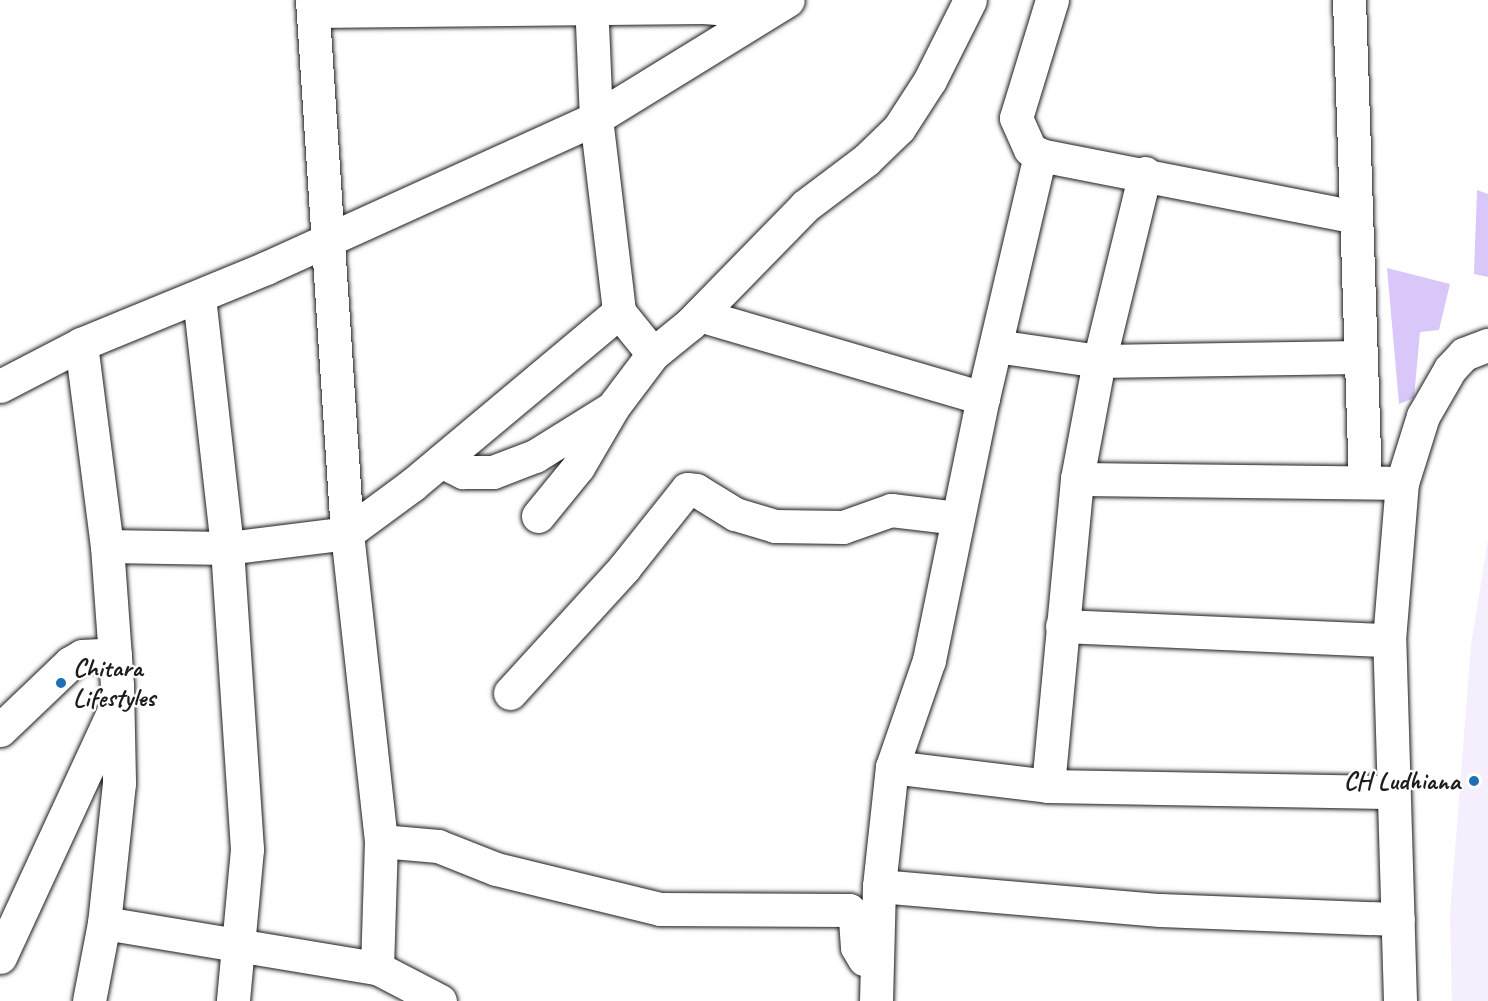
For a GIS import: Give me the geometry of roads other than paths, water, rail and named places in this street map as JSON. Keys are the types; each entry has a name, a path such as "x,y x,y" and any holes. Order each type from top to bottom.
{"street":[{"path":"538,516 578,466 613,407 653,354 699,315 805,206 899,128 930,80 970,0"},
{"path":"1052,0 1016,118 1030,149 1040,155 1145,173 1356,217"},
{"path":"1349,0 1359,357 1365,482"},
{"path":"591,4 596,118 620,312 653,354"},
{"path":"377,968 381,841 347,533 312,5 778,6"},
{"path":"0,386 81,344 199,297 596,118 778,6"},
{"path":"876,1001 879,886 892,767 929,660 983,398 1040,155"},
{"path":"1048,786 1077,479 1099,361 1145,173"},
{"path":"199,297 227,548 248,849 233,1001"},
{"path":"107,546 227,548 347,533 441,461 620,312"},
{"path":"699,315 983,398"},
{"path":"81,344 107,546 115,654 118,783 104,923 89,1001"},
{"path":"1400,1001 1389,640 1402,483 1423,416 1450,369 1464,354 1488,345"},
{"path":"996,346 1099,361 1359,357"},
{"path":"441,461 462,472 493,472 535,456 613,407"},
{"path":"1077,479 1402,483"},
{"path":"510,693 624,568 687,489 696,490 735,514 775,526 832,529 891,510 957,518"},
{"path":"1062,626 1389,640"},
{"path":"0,730 70,663 89,655 115,654"},
{"path":"0,957 117,706"},
{"path":"892,767 1048,786 1392,792"},
{"path":"381,841 438,846 496,869 660,909 849,910 855,919 857,947 867,962 876,965"},
{"path":"879,886 1160,910 1398,919"},
{"path":"104,923 240,948 377,968 440,1001"}],"place":[{"name":"Chitara Lifestyles","path":"61,683"},
{"name":"CH Ludhiana","path":"1474,781"}]}
